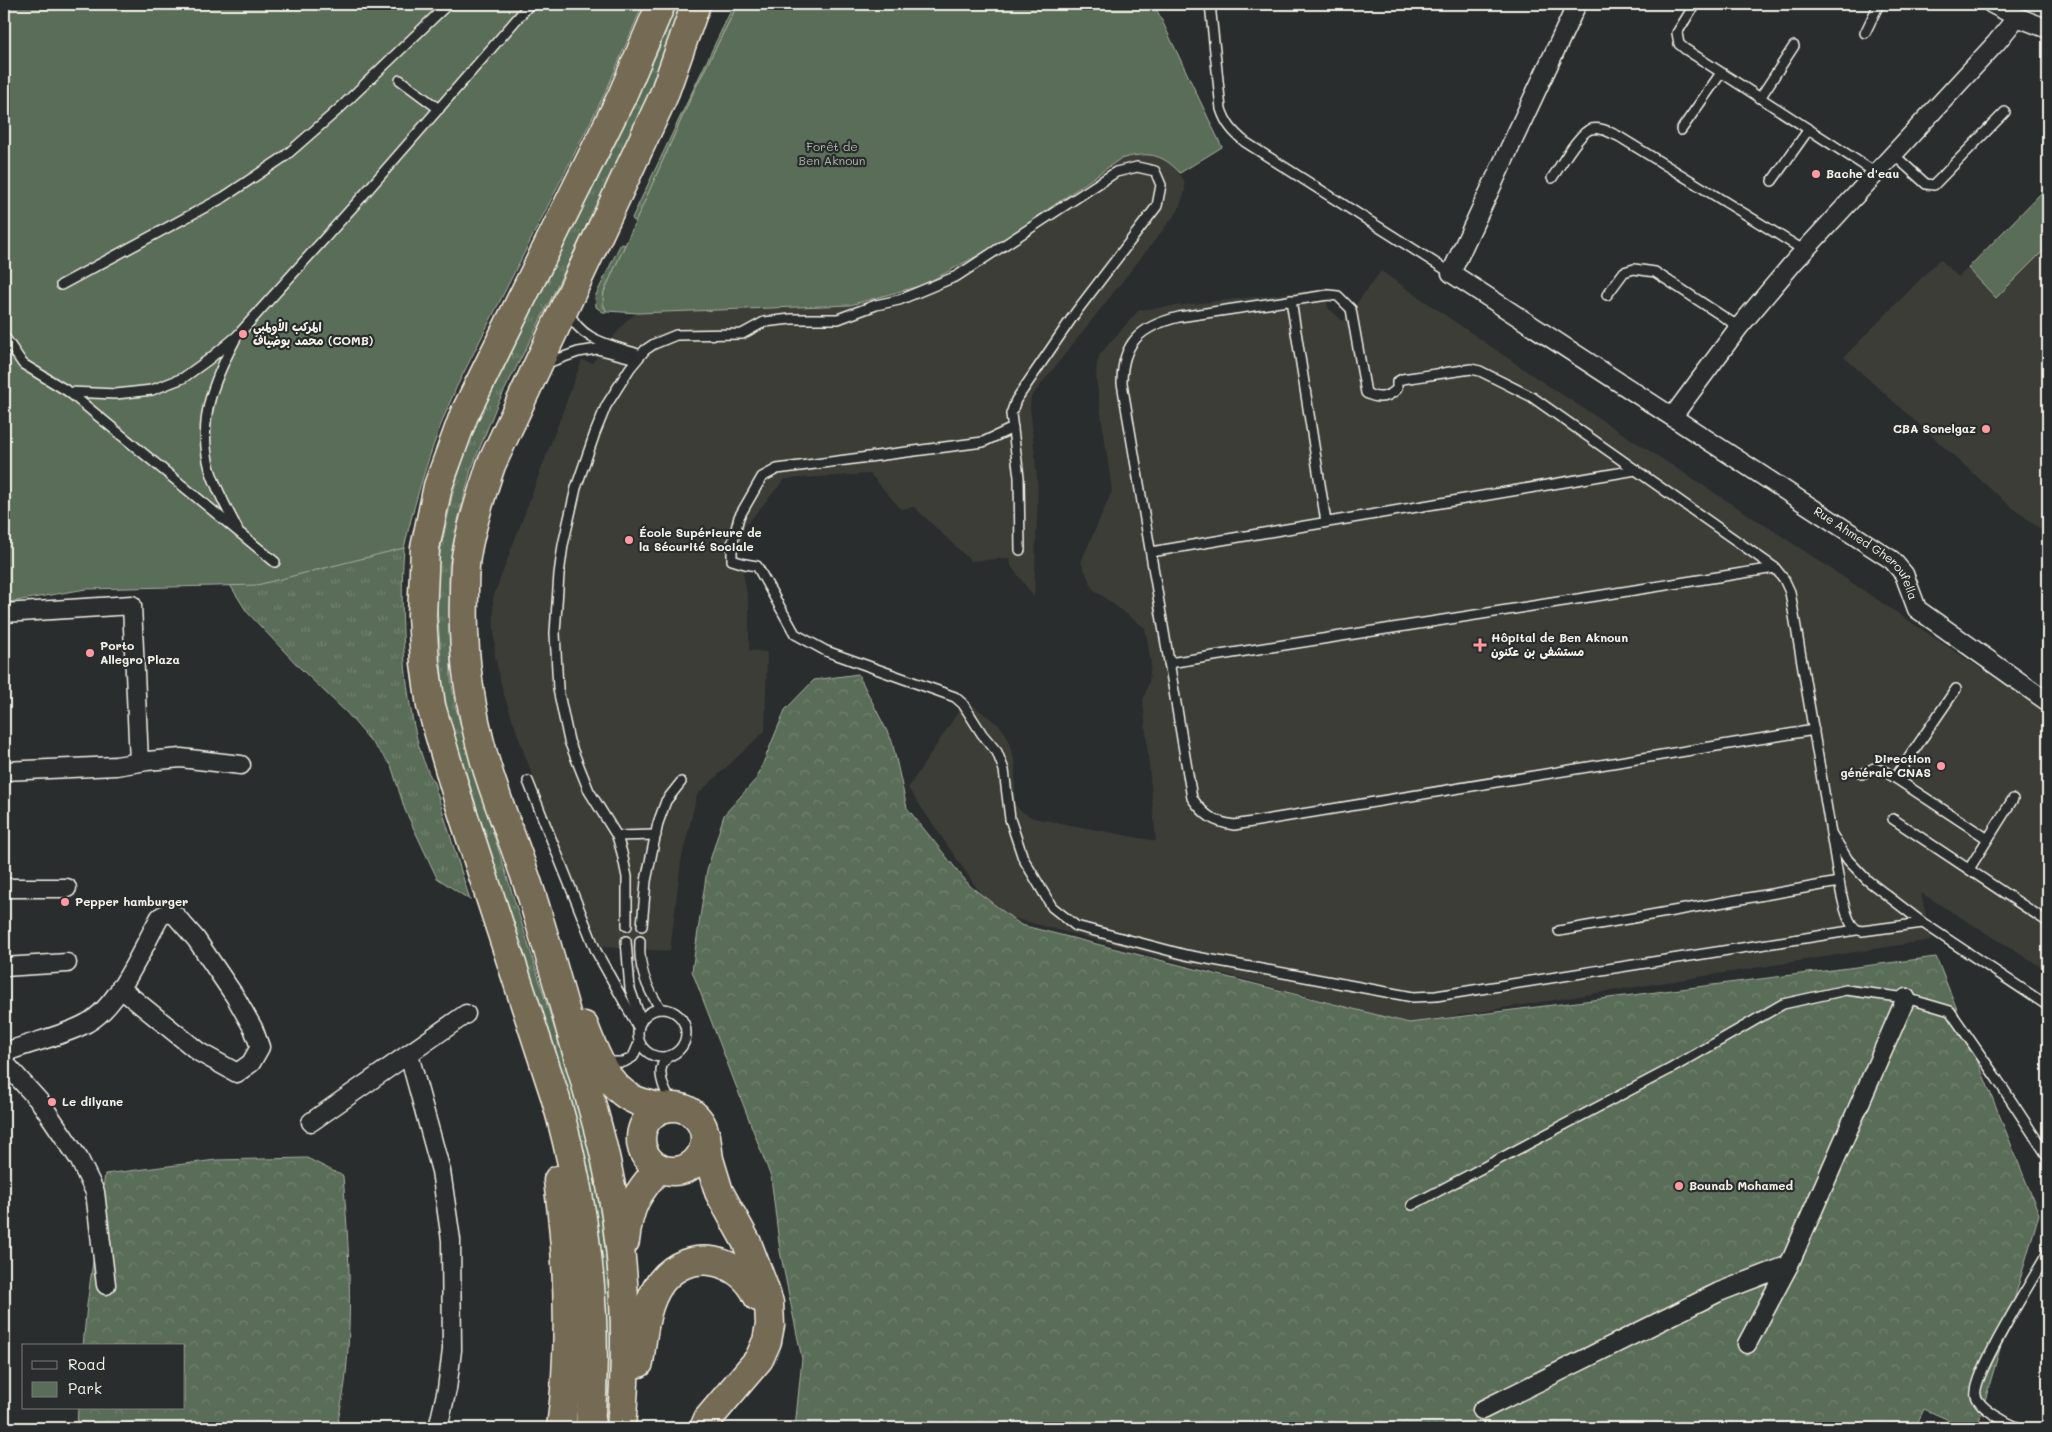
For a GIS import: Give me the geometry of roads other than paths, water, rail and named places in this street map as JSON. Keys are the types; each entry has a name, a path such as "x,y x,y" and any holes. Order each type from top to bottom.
{"highway":[{"path":"590,1428 594,1362 585,1232 567,1138 445,758 431,706 425,663 422,616 425,548 438,486 467,406 622,96 660,4"},
{"path":"663,97 696,4"},
{"path":"704,1428 708,1419 758,1360 767,1341 770,1325 769,1303 747,1243 719,1192 709,1159 703,1125 696,1116 687,1110 648,1104 624,1094 608,1076 593,1049 537,911 485,759 467,679 463,613 466,553 493,459 663,97 712,4"},
{"path":"537,911 604,1155 622,1267 625,1331 621,1428"},
{"path":"525,1009 556,1165 565,1234 568,1341 561,1428"},
{"path":"671,1107 656,1112 649,1118 641,1136 645,1154 651,1162 694,1183 705,1194 739,1247 751,1258"},
{"path":"622,1267 628,1222 635,1199 666,1169 684,1170 693,1165 705,1147 706,1136"},
{"path":"628,1428 634,1408 644,1321 651,1300 662,1281 678,1267 696,1260 712,1260 730,1265 742,1274 754,1287 760,1301 767,1341"}],"street":[{"path":"1451,273 1577,4"},
{"path":"1992,4 2017,17 2048,28"},
{"path":"1673,416 1740,327 1805,251 1996,43 2017,17"},
{"name":"Rue Ahmed Gheroufella","path":"1451,273 1892,560 1904,574 1917,609 2048,702"},
{"path":"4,613 132,605 139,762"},
{"path":"4,771 116,766 181,758 241,765"},
{"path":"4,888 67,888"},
{"path":"4,1053 87,1024 105,1010 120,988 160,917 167,913 175,915 196,940 236,998 253,1028 260,1047 251,1064 237,1073 199,1052 120,988"},
{"path":"4,967 67,963"},
{"path":"1747,1344 1789,1265 1906,998"},
{"path":"311,1122 466,1014"},
{"path":"409,1055 441,1171 451,1240 452,1350 447,1389 438,1428"},
{"path":"4,1062 41,1103 79,1159 96,1192 106,1284"},
{"path":"1482,1410 1719,1292 1789,1265"}],"lane":[{"path":"61,285 224,197 284,157 348,101 448,4"},
{"path":"69,392 116,394 152,390 183,378 237,336 530,4"},
{"path":"1210,4 1221,109 1225,121 1231,129 1245,142 1451,273"},
{"path":"1694,4 1677,33 1680,44 1721,73 1876,173"},
{"path":"1865,33 1879,4"},
{"path":"1760,98 1794,46"},
{"path":"1681,130 1721,73"},
{"path":"400,80 439,109"},
{"path":"1893,154 1926,184 1934,185 2005,112"},
{"path":"1552,178 1581,136 1590,129 1602,129 1618,136 1805,251"},
{"path":"1772,181 1809,129"},
{"path":"627,926 626,878 617,836 589,791 569,741 558,689 555,633 556,604 565,536 584,460 606,406 639,357 654,344 676,335 742,334 764,322 791,319 838,319 876,305 899,300 957,276 1116,172 1137,167 1155,171 1161,184 1157,206 1076,312 1016,400 1011,414 1019,477 1020,550"},
{"path":"1607,295 1624,272 1634,269 1655,272 1740,327"},
{"path":"1814,730 1234,825 1215,821 1206,816 1192,798 1122,384 1122,368 1134,341 1144,330 1160,322 1291,300 1328,295 1338,296 1351,309 1366,393 1374,397 1383,397 1397,389 1397,382 1402,379 1471,369 1480,371 1532,397 1776,568 1790,592 1814,730 1831,833 1840,882 1851,923 1856,930"},
{"path":"1291,300 1326,522"},
{"path":"566,302 573,321 587,335 639,357"},
{"path":"4,336 22,364 69,392 275,562"},
{"path":"237,336 218,372 208,403 205,436 210,469 222,500 239,533"},
{"path":"535,368 573,354 598,349 639,357"},
{"path":"1013,428 983,442 777,469 762,477 739,517 732,545 732,560 757,566 795,634 826,651 955,697 962,704 996,752 1004,770 1010,819 1023,858 1052,907 1076,926 1186,955 1393,995 1413,997 1436,996 1856,930 1862,931 1923,923"},
{"path":"1151,552 1636,470"},
{"path":"1170,662 1776,568"},
{"path":"1895,778 1956,689"},
{"path":"1862,774 1874,768 1880,769 1988,839"},
{"path":"528,781 596,952 640,1024"},
{"path":"642,926 646,882 658,823 666,801 681,782"},
{"path":"1969,869 2013,800"},
{"path":"1893,819 2048,922"},
{"path":"1831,833 1848,860 1867,880 1923,923 2048,1006"},
{"path":"617,836 656,835"},
{"path":"1559,932 1840,882"},
{"path":"600,1062 624,1062 634,1057 639,1043 640,1024 630,989 626,941"},
{"path":"640,941 640,965 644,981 651,996 661,1008"},
{"path":"1412,1205 1672,1068 1783,1004 1846,990 1906,998 1950,1011 1997,1078 2048,1158"},
{"path":"640,1024 653,1010 661,1008 677,1014 686,1027 684,1044 662,1064 661,1070 671,1107"},
{"path":"639,1043 650,1054 657,1057 669,1056"},
{"path":"2018,1428 2002,1421 1981,1402 1976,1396 1976,1383 2048,1252"}],"place":[{"name":"Bache d'eau","path":"1816,174"},
{"name":"المركب الأولمبي محمد بوضياف (COMB)","path":"243,334"},
{"name":"CBA Sonelgaz","path":"1986,429"},
{"name":"École Supérieure de la Sécurité Sociale","path":"629,540"},
{"name":"Hôpital de Ben Aknoun مستشفى بن عكنون","path":"1480,645"},
{"name":"Porto Allegro Plaza","path":"90,653"},
{"name":"Direction générale CNAS","path":"1941,766"},
{"name":"Pepper hamburger","path":"65,902"},
{"name":"Le dilyane","path":"52,1102"},
{"name":"Bounab Mohamed","path":"1679,1186"}],"park label":[{"name":"Forêt de Ben Aknoun","path":"832,154"}]}
